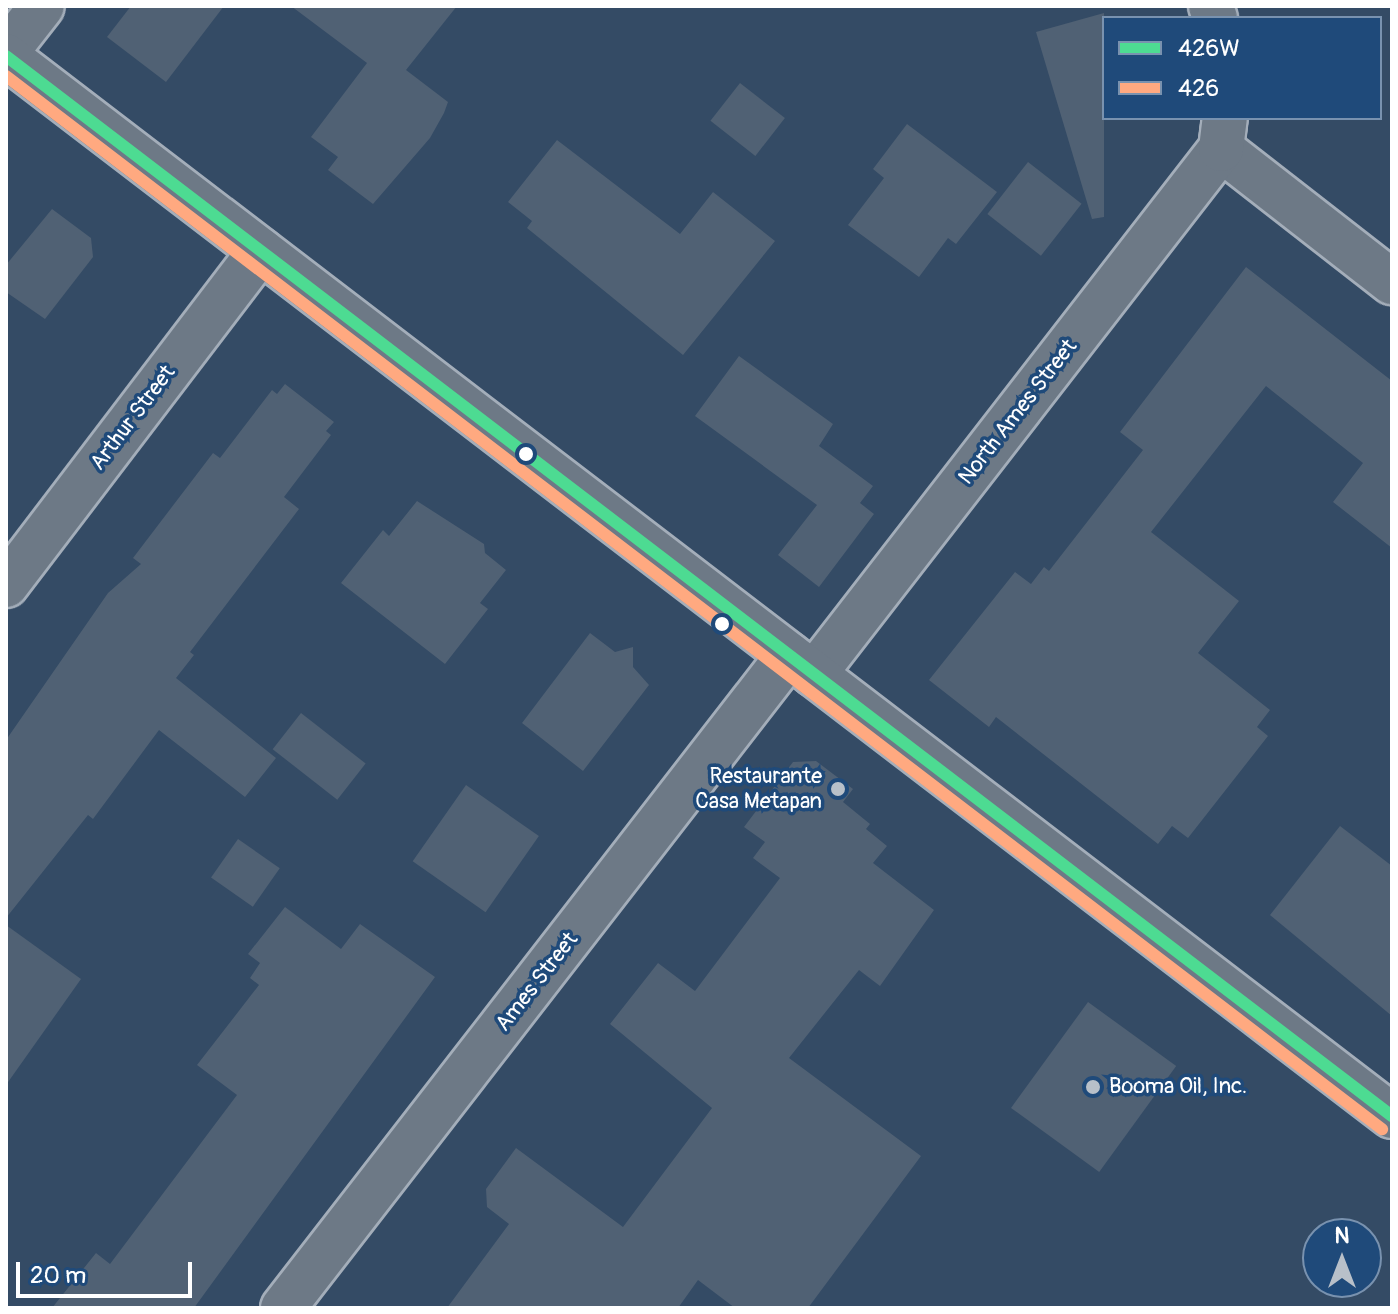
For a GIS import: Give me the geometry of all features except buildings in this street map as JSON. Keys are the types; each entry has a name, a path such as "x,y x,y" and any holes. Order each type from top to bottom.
{"street":[{"path":"42,6 6,54 1392,1116"},
{"path":"1223,133 1392,282"},
{"name":"North Ames Street","path":"802,665 1223,133"},
{"name":"Arthur Street","path":"6,585 260,251"},
{"name":"Ames Street","path":"283,1308 802,665"}],"transit line":[{"name":"426W","path":"6,56 1392,1116"},
{"name":"426","path":"6,76 1382,1129"}],"place":[{"name":"Restaurante Casa Metapan","path":"838,789"},
{"name":"Booma Oil, Inc.","path":"1093,1087"}]}
